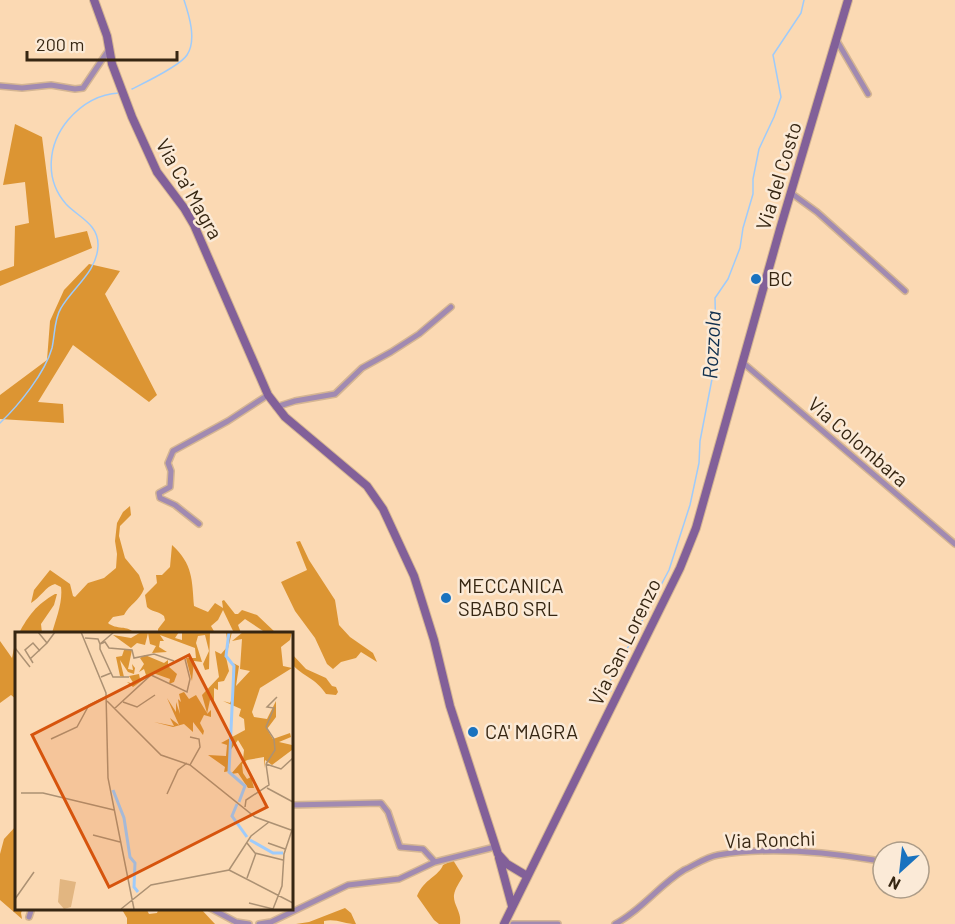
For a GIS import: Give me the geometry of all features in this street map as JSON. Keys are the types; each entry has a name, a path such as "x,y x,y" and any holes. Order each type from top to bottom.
{"street":[{"name":"Via Ca' Magra","path":"94,0 104,27 108,51 132,117 157,172 194,225 268,395 285,417 368,486 388,520 414,576 434,640 450,706 497,850 512,906"},
{"name":"Via del Costo","path":"742,362 848,0"},
{"path":"837,41 868,94"},
{"path":"0,87 22,88 51,85 83,88 108,51"},
{"path":"791,194 817,212 905,291"},
{"path":"276,407 335,394 362,368 419,334 451,307"},
{"name":"Via Colombara","path":"742,362 955,544"},
{"name":"Via San Lorenzo","path":"504,924 680,568 696,528 742,362"},
{"path":"199,524 160,498 159,493 170,487 172,481 168,463 173,451 228,421 268,395"},
{"path":"292,805 381,803 388,812 400,847 423,849 435,862"},
{"path":"259,924 272,922 348,885 399,879 435,862 497,850 507,864 527,876"},
{"name":"Via Ronchi","path":"615,924 635,912 676,876 718,855 793,852 833,854 871,860"},
{"path":"503,874 510,883 523,885"},
{"path":"29,916 32,909"},
{"path":"212,909 236,922 249,924"},
{"path":"513,924 558,924"}],"shaded area":[{"path":"15,124 42,137 55,238 87,231 92,248 0,286 0,271 14,266 15,226 29,223 25,182 3,185"},
{"path":"89,264 120,271 105,294 157,395 149,402 73,345 38,402 63,404 64,423 0,419 0,395 47,360 50,321 64,290"},
{"path":"130,506 131,515 120,526 119,536 125,558 139,575 144,589 124,615 113,617 108,623 132,632 52,632 60,604 61,587 52,585 31,603 34,590 50,570 70,584 75,597 88,583 104,578 116,568 117,523 123,512"},
{"path":"300,541 309,560 335,600 339,625 350,637 373,653 377,662 361,652 356,658 341,662 333,669 327,664 315,638 295,611 281,582 307,570 296,542"},
{"path":"172,545 188,566 192,580 194,606 208,612 215,603 223,608 222,601 224,600 235,614 242,610 257,615 275,632 264,632 245,619 238,625 241,632 234,632 223,610 218,620 211,626 214,632 158,632 165,620 164,616 147,607 145,595 157,583 156,575 162,575 170,567"},
{"path":"57,594 54,605 41,624 42,632 20,632 26,621 43,602"},
{"path":"0,641 12,658 15,643 15,698 11,695 0,703"},
{"path":"292,654 306,669 326,678 338,692 336,695 326,694 318,684 292,664"},
{"path":"15,827 15,909 23,909 22,919 0,900 0,854 4,839"},
{"path":"453,860 463,876 454,895 460,924 439,924 417,896 423,886 443,865"},
{"path":"345,908 351,913 356,924 332,920 324,921 324,924 296,924 309,922"},
{"path":"122,909 146,909 149,914 157,913 159,909 201,909 215,924 127,924 127,918"}],"waterway":[{"path":"132,89 170,69 187,55 192,35 184,0"},
{"name":"Rozzola","path":"611,691 609,683 669,570 690,505 712,379 716,342 715,298 728,279 740,248 753,194 753,179 759,149 781,97 773,55 801,13 804,0"},
{"path":"0,423 23,398 44,368 52,348 59,312 89,272 97,255 95,232 66,204 54,184 51,162 56,140 68,120 84,105 97,98 119,93"}],"place":[{"name":"BC","path":"756,279"},
{"name":"MECCANICA SBABO SRL","path":"446,598"},
{"name":"CA' MAGRA","path":"473,732"}]}
